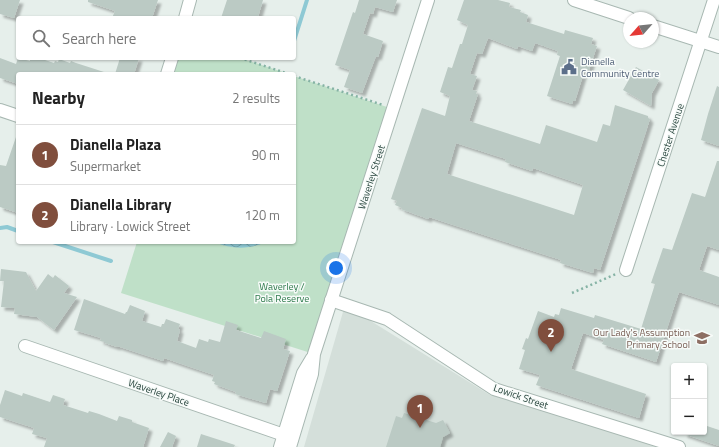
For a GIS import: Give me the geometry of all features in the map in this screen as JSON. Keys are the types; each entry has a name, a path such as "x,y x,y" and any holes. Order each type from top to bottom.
{"street":[{"path":"186,16 190,0"},
{"name":"Waverley Street","path":"280,447 289,440 303,373 314,354 428,0"},
{"path":"574,0 623,16"},
{"name":"Chester Avenue","path":"626,270 714,0"},
{"path":"659,28 719,47"},
{"path":"168,72 171,60"},
{"path":"0,110 16,115"},
{"name":"Lowick Street","path":"332,300 387,319 494,389 679,447"},
{"name":"Waverley Place","path":"25,346 289,440"}],"path":[{"path":"246,60 282,72"},
{"path":"296,77 393,109"},
{"path":"572,293 626,270"}],"shaded area":[{"path":"345,305 490,395 560,410 679,447 304,447"}],"green space":[{"path":"171,60 246,60 283,72 168,72"},
{"name":"Waverley / Pola Reserve","path":"296,77 393,109 314,354 121,293 136,244 296,244"}],"water":[{"path":"221,244 261,244 240,248"}],"building":[{"path":"0,0 20,0 14,18 0,14"},
{"path":"88,0 158,0 153,16 113,16 115,11 88,2"},
{"path":"227,0 263,0 258,16 222,16"},
{"path":"359,0 397,0 393,12 375,7 373,14 370,13 363,34 383,41 378,57 376,56 362,93 344,87 350,70 335,65 353,12 355,13"},
{"path":"464,0 498,0 510,3 509,7 521,10 520,12 528,15 526,22 564,34 565,30 593,38 591,44 597,46 589,70 585,69 575,101 573,101 572,104 547,96 560,56 557,55 558,51 535,43 532,51 518,46 517,49 488,38 482,54 477,53 470,74 477,76 472,90 477,91 476,94 478,94 469,121 540,144 546,125 597,142 603,124 610,126 615,105 648,116 650,119 600,270 594,268 593,273 560,263 561,260 429,217 428,219 401,209 402,208 395,205 397,201 391,199 422,108 445,116 450,96 440,92 448,67 452,68 468,25 457,20","holes":["456,143 506,159 505,162 532,171 533,168 583,185 574,215 447,174"]},
{"path":"0,58 16,64 17,60 45,60 54,63 55,61 58,62 59,60 70,63 71,61 104,72 16,72 16,83 0,78"},
{"path":"119,60 138,60 135,72 116,72"},
{"path":"636,67 659,80 652,93 651,106 623,90"},
{"path":"717,86 719,87 719,146 701,140"},
{"path":"16,137 16,212 0,207 0,165 6,166"},
{"path":"717,161 719,161 719,250 707,246 699,270 719,277 719,305 679,292 656,362 602,344 604,340 583,333 571,369 646,394 639,418 536,385 540,375 519,369 525,350 522,349 526,338 528,339 538,311 554,317 555,314 559,315 561,308 594,318 595,315 641,329 655,284 651,283 663,248 672,250 692,193 705,197"},
{"path":"1,269 26,272 36,291 48,274 53,278 55,275 69,286 64,293 77,297 54,330 37,317 14,314 15,308 1,307 4,281 0,281"},
{"path":"84,299 125,314 130,305 145,311 142,321 161,327 166,319 180,324 177,341 196,348 199,339 208,342 209,339 220,342 226,321 238,325 236,330 261,338 264,331 286,339 283,349 290,351 277,391 270,389 266,403 235,394 236,392 214,384 215,382 212,381 214,375 164,358 163,361 117,347 100,341 101,338 74,330"},
{"path":"5,390 22,396 23,393 50,402 53,395 65,399 63,405 88,413 89,411 117,421 119,416 132,420 132,422 149,428 143,447 44,447 47,438 32,434 34,428 0,417 0,405"},
{"path":"404,413 436,423 443,420 450,433 443,437 440,447 386,447 396,416 402,418"},
{"path":"707,426 719,430 719,446 687,435 707,435"},
{"path":"168,432 176,436 172,447 160,447"},
{"path":"201,434 235,445 234,447 197,447"}],"waterway":[{"path":"296,35 307,0"},
{"path":"0,228 7,227 16,230"},
{"path":"59,244 111,261"}],"place":[{"name":"Dianella Community Centre","path":"569,67"},
{"name":"Our Lady's Assumption Primary School","path":"702,338"},
{"name":"Dianella Library","path":"551,352"},
{"name":"Dianella Plaza","path":"420,428"}]}
